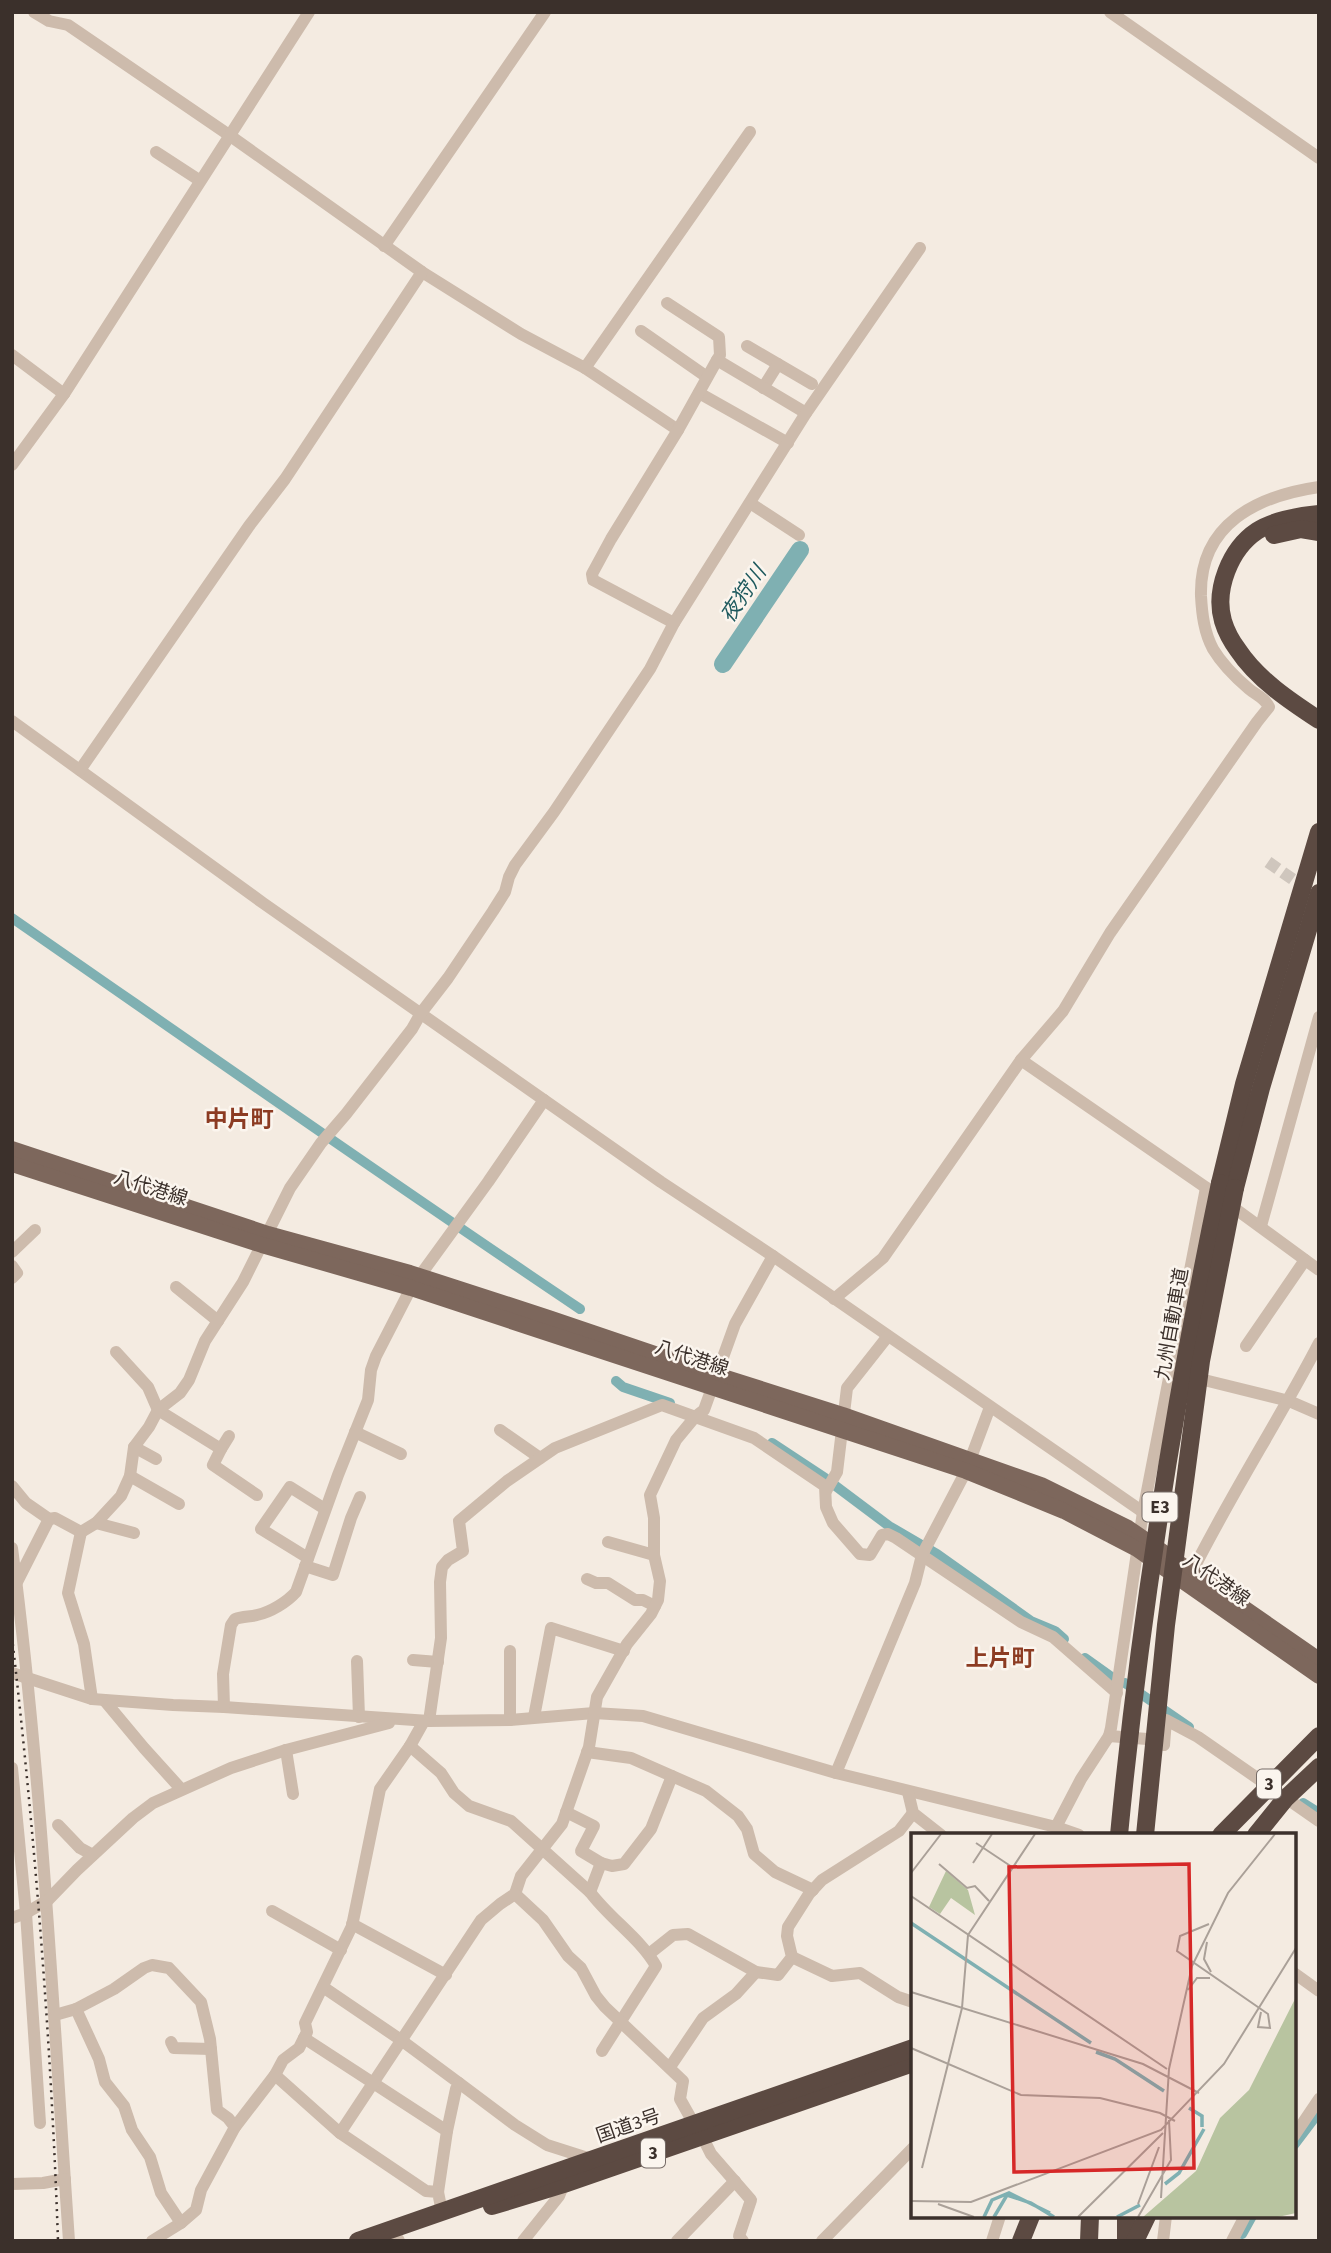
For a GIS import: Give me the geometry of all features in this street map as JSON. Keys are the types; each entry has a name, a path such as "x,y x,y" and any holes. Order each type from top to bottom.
{"highway":[{"path":"1319,514 1303,515 1267,526 1237,549 1222,589 1222,607 1223,621 1231,640 1256,673 1319,720"},
{"path":"1319,532 1292,530 1264,540 1249,553 1240,566 1231,600 1235,621 1248,646 1270,671 1319,706"},
{"path":"1302,882 1319,814"},
{"name":"九州自動車道","path":"1119,1833 1127,1751 1159,1514 1186,1357 1220,1186 1244,1084 1319,832"},
{"name":"九州自動車道","path":"1145,1833 1166,1625 1199,1374 1220,1186 1261,1088 1319,893"},
{"path":"1305,938 1319,910"},
{"name":"3","path":"1223,1833 1319,1736"},
{"path":"1153,1740 1153,1833"},
{"path":"1113,1833 1127,1751"},
{"name":"3","path":"1258,1833 1285,1799 1319,1767"},
{"name":"国道3号","path":"397,2240 564,2184 911,2049"},
{"name":"国道3号","path":"358,2241 594,2160 911,2064"},
{"path":"1021,2241 1030,2218"},
{"path":"1089,2241 1090,2218"},
{"path":"1126,2218 1126,2241"},
{"path":"1135,2241 1146,2218"}],"main road":[{"name":"八代港線","path":"12,1149 265,1240"},
{"name":"八代港線","path":"12,1164 415,1282 969,1465 1041,1485 1192,1572 1319,1660"},
{"name":"八代港線","path":"1138,1543 1319,1676"}],"street":[{"path":"34,12 49,21 68,25 422,272 521,334 585,368 678,430"},
{"path":"12,465 64,394 309,12"},
{"path":"384,246 545,12"},
{"path":"1110,12 1319,159"},
{"path":"585,368 750,132"},
{"path":"156,152 199,180"},
{"path":"181,1788 98,1699 68,1593 81,1532 96,1523 121,1496 130,1476 134,1447 158,1410 180,1393 190,1380 205,1341 243,1282 290,1188 336,1123 346,1114 412,1029 493,911 505,892 515,865 650,669 674,623 806,414 920,248"},
{"path":"80,770 249,526 285,479 422,272"},
{"path":"667,303 719,337 720,355 592,575 593,580 674,623"},
{"path":"641,331 708,377"},
{"path":"747,346 812,384"},
{"path":"12,355 64,394"},
{"path":"717,360 806,414"},
{"path":"763,388 778,364"},
{"path":"699,393 788,443"},
{"path":"834,1298 883,1258 1021,1060 1063,1011 1110,933 1269,707 1267,702 1224,664 1213,648 1202,613 1201,586 1206,560 1230,522 1244,511 1271,498 1319,487"},
{"path":"750,503 799,536"},
{"path":"12,721 263,903 661,1182 773,1256 1143,1512"},
{"path":"1261,1226 1319,1017"},
{"path":"1021,1060 1220,1186 1261,1226 1319,1270"},
{"path":"224,1707 223,1674 231,1625 235,1619 258,1615 291,1598 296,1592 368,1400 371,1370 376,1356 415,1282 544,1100"},
{"path":"1056,1827 1081,1779 1109,1736 1143,1512 1171,1374 1220,1186"},
{"path":"12,1252 35,1230"},
{"path":"341,2133 481,1920 515,1894 521,1876 562,1824 587,1752 597,1697 655,1606 660,1591 654,1555 654,1518 650,1495 677,1440 698,1414 735,1324 773,1256"},
{"path":"1246,1346 1305,1259"},
{"path":"12,1266 17,1273 12,1278"},
{"path":"176,1287 218,1321"},
{"path":"888,1336 846,1388 837,1472 827,1491 826,1507 833,1523 860,1554 870,1555 882,1535 888,1534 1021,1622 1053,1637 1117,1693"},
{"path":"1192,1572 1319,1343"},
{"path":"117,1352 148,1387 158,1410 221,1449"},
{"path":"1171,1374 1207,1380 1289,1401 1319,1414"},
{"path":"152,2241 196,2210 201,2190 235,2127 275,2075 283,2060 299,2048 307,2032 305,2023 352,1924 380,1789 426,1721 439,1662 442,1567 463,1551 459,1521 507,1481 555,1448 662,1405 698,1414 754,1438 825,1486 827,1491"},
{"path":"836,1773 915,1583 922,1555 969,1465 990,1407"},
{"path":"500,1430 540,1458"},
{"path":"355,1432 401,1454"},
{"path":"229,1436 213,1465 257,1495"},
{"path":"134,1447 156,1460"},
{"path":"130,1476 179,1504"},
{"path":"12,1486 26,1503 48,1519 55,1518 81,1532"},
{"path":"325,1509 290,1487 261,1529 306,1562 332,1575 360,1497"},
{"path":"17,1582 48,1519"},
{"path":"96,1523 134,1533"},
{"path":"608,1542 654,1555"},
{"path":"12,1548 28,1679 48,1900 69,2241"},
{"path":"587,1579 596,1583 608,1583 635,1600 643,1600 655,1606"},
{"path":"534,1717 551,1628 624,1651"},
{"path":"510,1651 510,1720"},
{"path":"414,1660 439,1662"},
{"path":"357,1661 359,1717"},
{"path":"12,1673 98,1699 173,1706 426,1721 510,1720 594,1713 643,1716 836,1773 1073,1833"},
{"path":"12,1918 48,1900 88,1851 153,1803 181,1788 286,1750 403,1720"},
{"path":"1109,1736 1147,1739 1164,1745 1166,1720 1198,1737 1319,1821"},
{"path":"410,1746 441,1773 454,1793 469,1806 511,1821 590,1892 600,1906 649,1954 656,1966 602,2051"},
{"path":"286,1750 293,1794"},
{"path":"587,1752 631,1758 706,1791 738,1816 747,1829 754,1854 775,1872 813,1889"},
{"path":"12,1768 26,1913 40,2123"},
{"path":"566,1812 594,1826 581,1851 601,1863 619,1866 629,1859 639,1841 651,1829 672,1776"},
{"path":"908,1792 914,1813 939,1833"},
{"path":"792,1957 787,1936 788,1927 813,1889 822,1880 899,1831 914,1813"},
{"path":"58,1825 88,1851"},
{"path":"590,1892 601,1863"},
{"path":"515,1894 543,1920 568,1956 581,1968 596,1996 683,2081 680,2099 711,2154 751,2200 739,2236 743,2241"},
{"path":"272,1911 341,1950"},
{"path":"352,1924 446,1975"},
{"path":"649,1954 673,1936 688,1934 756,1972 778,1975 792,1957"},
{"path":"792,1957 832,1976 860,1973 898,1997 911,2001"},
{"path":"55,2015 76,2009 114,1989 144,1968 152,1965 169,1968 201,2002 211,2049 217,2110 229,2118 235,2127"},
{"path":"670,2067 702,2018 736,1994 756,1972"},
{"path":"1296,1974 1319,1991"},
{"path":"323,1987 401,2040 515,2125 547,2145 594,2160"},
{"path":"76,2009 99,2059 105,2082 124,2106 132,2130 150,2157 160,2193 181,2223"},
{"path":"304,2038 447,2131"},
{"path":"171,2042 174,2048 211,2049"},
{"path":"275,2075 341,2133 426,2191 438,2192"},
{"path":"442,2211 438,2192 447,2131 459,2083"},
{"path":"1296,2133 1319,2099"},
{"path":"822,2241 911,2150"},
{"path":"12,2184 65,2179"},
{"path":"677,2241 735,2181"},
{"path":"523,2241 559,2196 564,2184"},
{"path":"992,2241 999,2218"},
{"path":"1163,2241 1166,2218"},
{"path":"1236,2240 1244,2218"}],"waterway":[{"name":"夜狩川","path":"723,664 800,550"},
{"path":"12,918 580,1309"},
{"path":"616,1381 623,1387 670,1403"},
{"path":"772,1443 825,1478 889,1526 937,1554 1031,1621 1055,1631 1064,1639"},
{"path":"1085,1658 1113,1678"},
{"path":"1125,1683 1189,1727"},
{"path":"1303,1803 1319,1813"},
{"path":"1296,2142 1319,2112"},
{"path":"1242,2234 1251,2218"}],"tunnel":[{"path":"1268,862 1308,890"}],"railway":[{"path":"12,1637 41,1939 58,2241"}],"district":[{"name":"中片町","path":"239,1119"},
{"name":"上片町","path":"1000,1658"}]}
